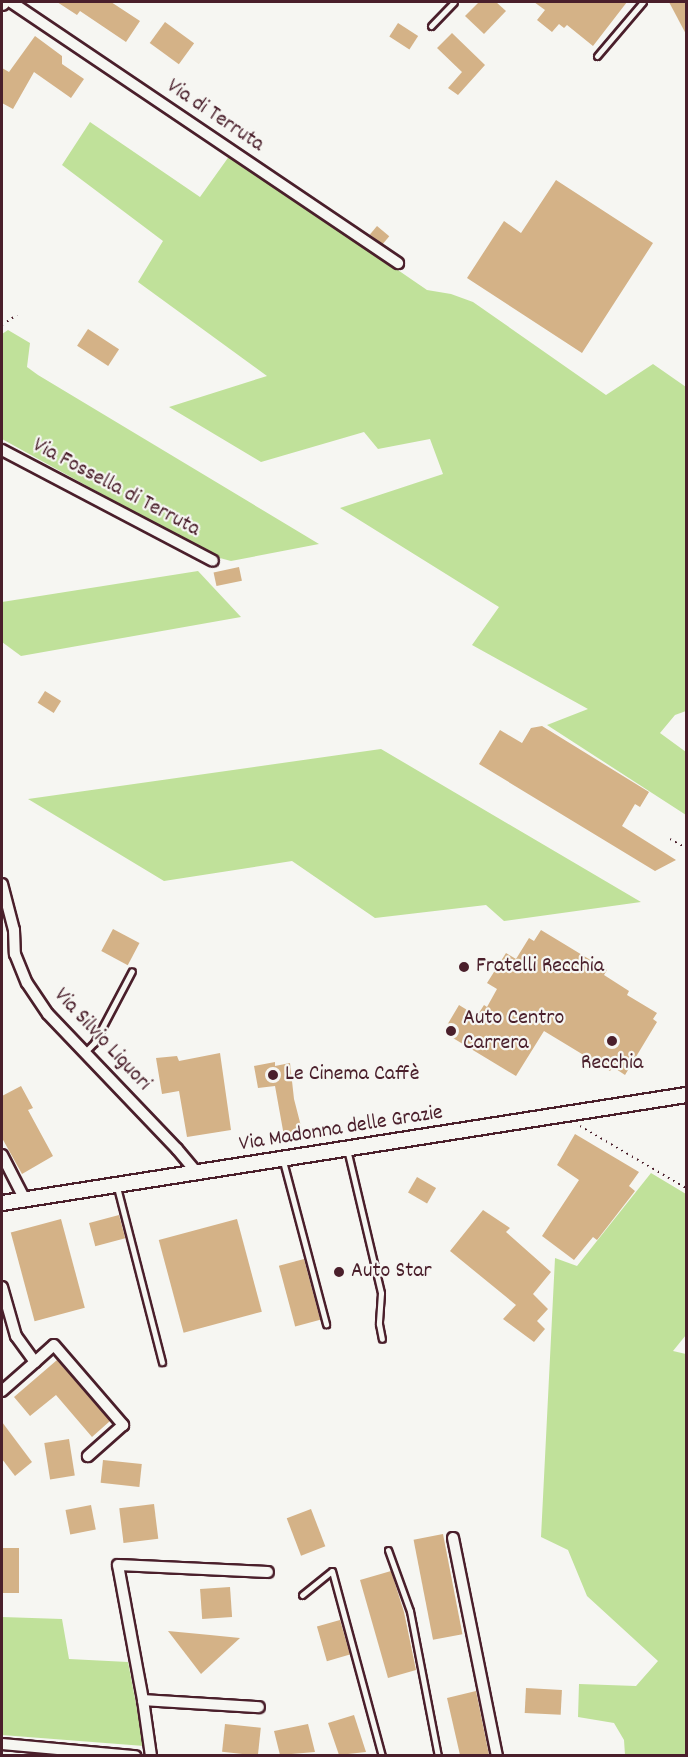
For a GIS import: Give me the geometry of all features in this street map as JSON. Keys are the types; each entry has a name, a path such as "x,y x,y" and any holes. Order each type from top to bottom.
{"street":[{"name":"Via di Terruta","path":"11,2 398,263"},
{"name":"Via Fossella di Terruta","path":"2,450 213,561"},
{"name":"Via Silvio Liguori","path":"2,884 14,930 15,954 27,984 48,1014 196,1173"},
{"name":"Via Madonna delle Grazie","path":"2,1203 687,1095"},
{"path":"2,1155 25,1200"},
{"path":"2,1287 16,1336 35,1362"},
{"path":"2,1391 54,1345 123,1425 88,1456"},
{"path":"453,1538 497,1755"},
{"path":"151,1755 118,1565 268,1572"},
{"path":"143,1700 259,1707"},
{"path":"2,1744 135,1755"}],"lane":[{"path":"431,26 454,2"},
{"path":"597,56 643,2"},
{"path":"85,1052 94,1043 132,971"},
{"path":"347,1149 381,1293 379,1324 382,1339"},
{"path":"283,1159 327,1324"},
{"path":"117,1185 162,1362"},
{"path":"388,1550 410,1611 438,1755"},
{"path":"302,1595 332,1571 381,1755"}],"path":[{"path":"2,325 17,315"},
{"path":"670,839 687,848"},
{"path":"575,1112 580,1126 687,1188"}],"green space":[{"path":"90,122 200,197 230,155 427,290 451,294 473,302 606,395 653,364 686,387 686,711 675,715 660,733 686,752 686,815 547,725 588,709 472,645 499,607 340,508 443,474 430,439 378,449 364,432 261,462 169,407 267,376 138,282 163,241 62,165"},
{"path":"8,330 30,343 27,367 38,375 319,544 231,561 216,557 2,439 2,334"},
{"path":"198,571 241,617 21,656 2,642 2,602"},
{"path":"381,749 641,902 504,921 486,905 375,918 292,861 164,881 28,799"},
{"path":"651,1173 686,1194 686,1335 673,1351 686,1354 686,1755 625,1755 624,1740 614,1723 578,1717 579,1684 636,1686 658,1661 587,1596 568,1550 541,1537 555,1258 577,1266"},
{"path":"2,1617 62,1619 69,1659 128,1662 144,1746 2,1735"}],"building":[{"path":"57,2 111,2 140,21 126,42 80,11 77,15"},
{"path":"479,2 496,2 506,11 484,34 465,16"},
{"path":"534,2 627,2 593,46 567,25 564,28 559,24 552,32 537,20 545,10"},
{"path":"669,2 687,2 687,36"},
{"path":"165,22 194,43 179,64 150,43"},
{"path":"398,23 418,36 409,49 389,36"},
{"path":"452,33 485,65 458,95 448,88 462,72 437,48"},
{"path":"35,36 62,56 62,64 84,79 71,98 34,72 13,109 2,103 2,68 9,72"},
{"path":"556,180 653,243 582,353 467,278 504,221 521,233"},
{"path":"377,226 389,236 382,245 370,234"},
{"path":"88,329 119,349 108,366 77,346"},
{"path":"239,567 242,581 216,586 214,572"},
{"path":"45,691 61,701 54,713 38,703"},
{"path":"542,726 649,792 640,807 635,804 622,826 676,860 655,871 479,764 500,730 522,743 531,728"},
{"path":"113,929 139,943 128,965 101,951"},
{"path":"541,930 607,970 604,975 629,991 627,995 657,1013 653,1019 657,1022 625,1075 613,1067 610,1071 544,1031 516,1076 443,1032 459,1005 477,1016 484,1005 487,1007 497,989 487,983 506,953 516,959 529,938 534,941"},
{"path":"220,1053 231,1130 187,1137 179,1091 162,1094 156,1058 177,1056 179,1061"},
{"path":"275,1062 275,1066 290,1063 294,1099 303,1134 284,1136 275,1086 258,1088 254,1066"},
{"path":"21,1086 33,1108 28,1110 53,1156 22,1174 2,1138 2,1096"},
{"path":"575,1134 639,1172 629,1186 635,1191 597,1240 593,1237 574,1260 542,1236 579,1180 557,1165"},
{"path":"417,1177 436,1188 427,1204 408,1193"},
{"path":"483,1210 510,1228 506,1232 551,1272 533,1294 548,1309 537,1321 545,1329 534,1342 503,1319 516,1305 450,1251"},
{"path":"119,1215 125,1238 95,1246 89,1223"},
{"path":"61,1219 85,1308 35,1321 11,1232"},
{"path":"237,1219 262,1312 184,1333 159,1240"},
{"path":"304,1259 320,1320 295,1327 279,1266"},
{"path":"57,1360 110,1421 92,1437 56,1395 30,1416 14,1397"},
{"path":"2,1422 32,1462 15,1476 2,1459"},
{"path":"69,1439 75,1476 50,1479 44,1443"},
{"path":"103,1460 142,1464 139,1487 101,1483"},
{"path":"154,1504 158,1539 124,1543 119,1508"},
{"path":"91,1505 96,1530 70,1535 65,1510"},
{"path":"311,1509 325,1546 301,1556 287,1518"},
{"path":"443,1534 462,1634 433,1640 414,1540"},
{"path":"2,1548 19,1548 19,1593 2,1593"},
{"path":"391,1571 404,1612 416,1670 388,1678 360,1580"},
{"path":"230,1587 232,1617 202,1619 200,1589"},
{"path":"340,1620 350,1655 327,1661 317,1627"},
{"path":"168,1631 210,1635 240,1638 201,1674"},
{"path":"526,1688 562,1690 561,1715 525,1713"},
{"path":"476,1691 489,1755 460,1755 447,1698"},
{"path":"354,1715 366,1752 339,1755 328,1723"},
{"path":"225,1724 261,1728 258,1756 222,1752"},
{"path":"308,1724 315,1752 280,1755 274,1731"}],"place":[{"name":"Fratelli Recchia","path":"464,967"},
{"name":"Auto Centro Carrera","path":"451,1031"},
{"name":"Recchia","path":"612,1041"},
{"name":"Le Cinema Caffè","path":"273,1075"},
{"name":"Auto Star","path":"339,1272"}]}
